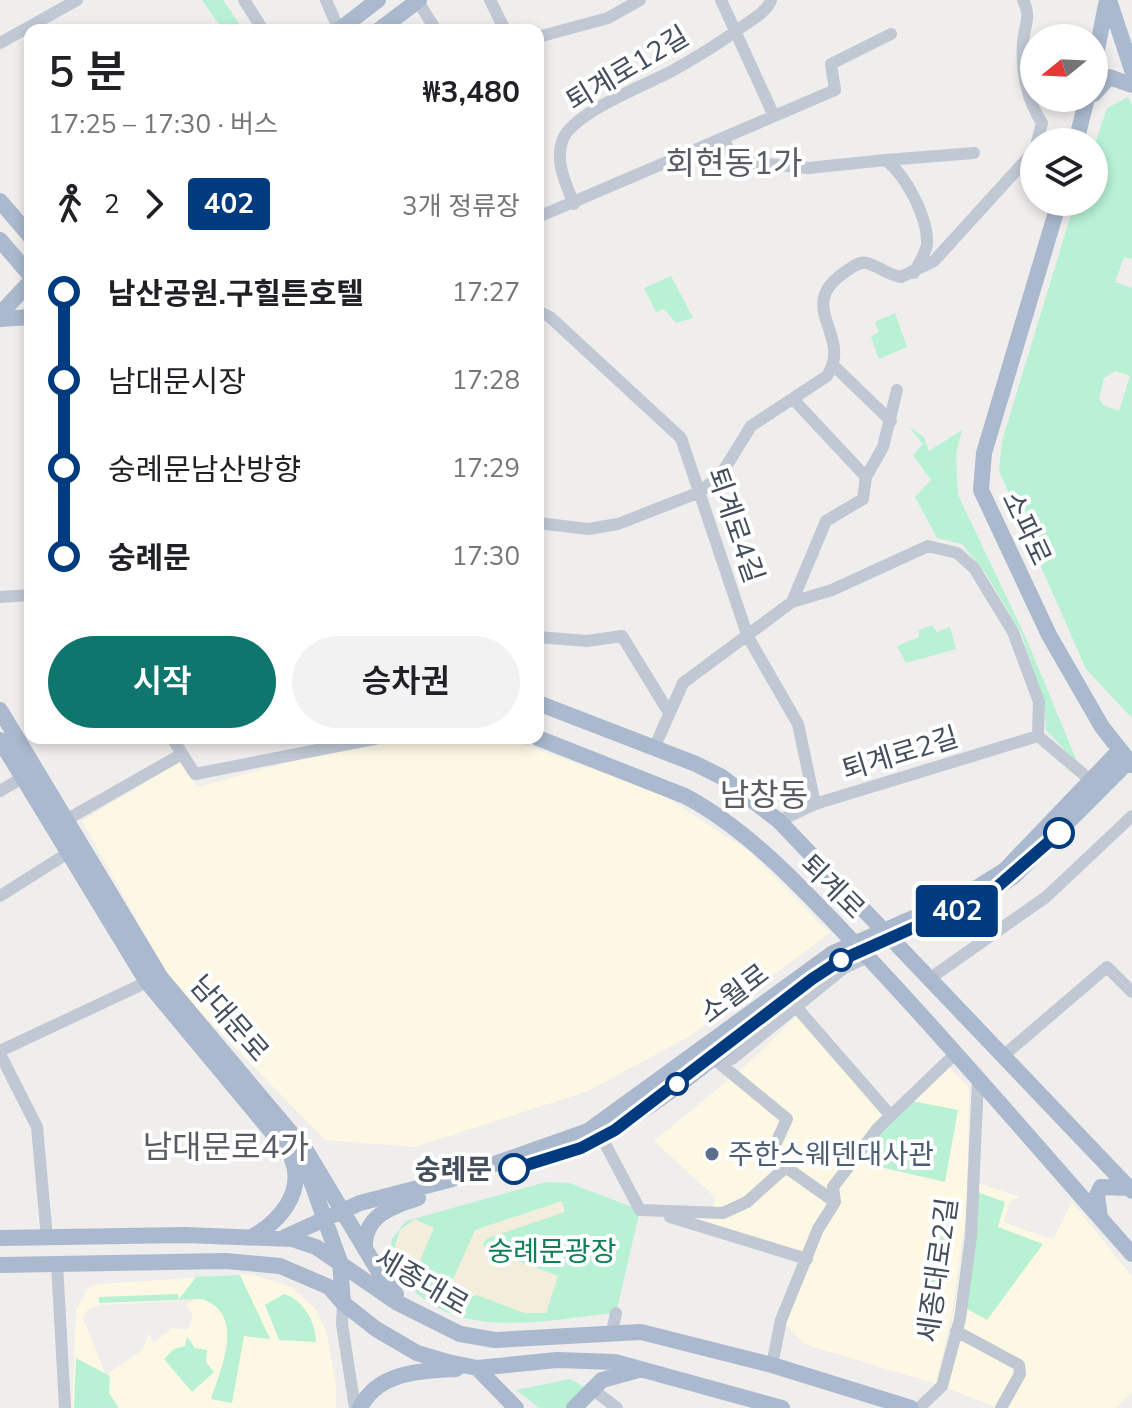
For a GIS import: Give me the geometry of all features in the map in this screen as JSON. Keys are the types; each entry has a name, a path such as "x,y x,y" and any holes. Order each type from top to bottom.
{"main road":[{"path":"347,24 378,0"},
{"path":"387,24 418,0"},
{"path":"1103,24 1108,0"},
{"path":"1108,0 1132,70"},
{"path":"1108,78 1132,85"},
{"path":"0,201 24,230"},
{"path":"11,216 24,222"},
{"name":"소파로","path":"1055,216 984,453 981,490 1049,635 1126,759"},
{"path":"0,240 24,268"},
{"path":"0,316 24,289"},
{"path":"0,316 24,317"},
{"name":"퇴계로","path":"544,705 655,746 722,777 779,821 1131,1190"},
{"path":"0,710 5,739"},
{"name":"남대문로","path":"5,739 22,778 147,982 310,1178 340,1262 343,1303"},
{"name":"남대문로","path":"5,739 66,820 161,978 284,1121 326,1181 389,1287 429,1318"},
{"name":"퇴계로","path":"544,740 631,772 703,806 763,853 868,957 1132,1254"},
{"name":"소월로","path":"326,1217 342,1209 449,1180 588,1131 837,956 908,926 962,909 1005,884 1095,784 1126,759"},
{"name":"소월로","path":"365,1249 369,1227 389,1207 571,1152 602,1138 713,1058 837,956"},
{"path":"252,1237 270,1225 291,1201 297,1170 290,1154"},
{"path":"1100,1218 1097,1195 1101,1187 1131,1190"},
{"path":"276,1239 301,1233 326,1217"},
{"path":"185,1235 201,1248 199,1255 188,1261"},
{"name":"세종대로","path":"0,1238 185,1235 292,1239 316,1247 396,1302 460,1334 495,1340 641,1332 772,1365 911,1408"},
{"name":"세종대로","path":"0,1265 188,1261 280,1266 329,1287 343,1303 376,1329 417,1353 477,1368 557,1360 615,1362 782,1408"},
{"path":"358,1408 371,1392 408,1371 477,1368 516,1408"},
{"path":"574,1408 591,1388 618,1373 656,1374"}],"street":[{"path":"34,24 77,0"},
{"path":"244,0 259,24"},
{"path":"326,0 336,24"},
{"path":"418,0 432,24"},
{"path":"490,0 502,24"},
{"path":"544,35 608,18 640,0"},
{"path":"721,0 774,116"},
{"path":"736,31 769,7 771,0"},
{"path":"1023,0 1030,13 1022,43 1029,103 1042,123 1041,128"},
{"path":"0,43 24,30"},
{"name":"퇴계로12길","path":"574,204 562,175 560,153 563,136 577,122 736,31"},
{"path":"544,213 574,204 835,90 831,64 891,34"},
{"path":"724,140 735,161 808,168 974,153"},
{"path":"886,160 900,172 923,224 927,246 914,273"},
{"path":"544,524 588,529 618,524 700,492 722,473 751,426 827,376 834,366 834,348 821,299 828,283 858,263 866,263 901,277 934,261 1020,166"},
{"name":"퇴계로4길","path":"544,314 681,438 748,637 798,724 815,804"},
{"path":"834,366 891,421"},
{"path":"792,602 826,521 863,499 866,477 883,447 897,390"},
{"path":"793,399 866,477"},
{"path":"655,746 683,683 792,602 832,590 928,546 957,553 974,568 1013,632 1039,702 1038,736 1095,784"},
{"path":"0,597 24,595"},
{"path":"544,637 587,641 622,636 668,711"},
{"name":"퇴계로2길","path":"779,821 815,804 1038,736"},
{"path":"176,744 195,774 348,744"},
{"path":"66,820 182,754"},
{"path":"0,791 22,778"},
{"path":"929,979 1046,897 1132,816"},
{"path":"0,896 68,853"},
{"name":"소월로","path":"713,1058 732,1059 844,968 868,957"},
{"path":"1003,1056 1107,967 1132,992"},
{"path":"47,1238 37,1127 0,1052 147,982"},
{"name":"소월로","path":"797,1008 891,1116"},
{"path":"772,1365 781,1320 818,1229 835,1202 833,1187 891,1116 955,1054"},
{"path":"713,1058 787,1119 770,1156 835,1202"},
{"name":"세종대로2길","path":"919,1408 942,1386 956,1331 971,1236 978,1080"},
{"path":"602,1138 646,1210 807,1259"},
{"path":"646,1210 723,1213 747,1202 786,1167"},
{"path":"57,1263 65,1408"},
{"path":"343,1303 342,1324 358,1408"},
{"path":"612,1332 616,1313"},
{"path":"956,1331 1019,1365 1020,1374 1001,1408"},
{"path":"477,1368 505,1408"},
{"path":"591,1388 617,1408"}],"shaded area":[{"path":"357,744 521,744 658,792 750,852 830,933 690,1036 588,1091 415,1147 325,1140 171,982 82,821 179,762 198,787"},
{"path":"799,1013 891,1115 945,1063 969,1088 967,1208 952,1313 936,1384 804,1344 781,1320 807,1259 698,1226 698,1214 713,1213 715,1197 654,1141 751,1061"},
{"path":"974,1182 1020,1197 1010,1201 1004,1222 1053,1240 1072,1202 1129,1273 1132,1278 1132,1392 1116,1408 998,1408 942,1386"},
{"path":"252,1274 291,1287 315,1308 327,1334 336,1384 336,1408 72,1408 76,1311 88,1288 98,1284","holes":["194,1300 186,1305 193,1316 188,1330 172,1328 154,1343 149,1333 142,1350 106,1375 83,1319 87,1310 100,1305"]}],"green space":[{"path":"202,0 223,0 240,24 219,24"},
{"path":"1128,97 1132,105 1132,259 1124,257 1115,282 1132,288 1132,718 1086,669 999,471 1002,441 1071,216 1108,216 1108,128 1100,128 1108,107","holes":["1115,371 1130,376 1119,411 1103,405 1099,398 1104,378"]},
{"path":"671,276 693,318 676,323 664,309 656,312 644,288"},
{"path":"895,313 907,347 879,359 871,337 879,332 875,322"},
{"path":"908,426 924,437 929,451 962,430 956,454 958,495 1026,638 1078,764 1046,730 1044,701 1021,633 986,574 962,544 937,538 915,497 931,480 913,455 923,444"},
{"path":"932,625 937,632 950,627 956,649 906,663 897,646 919,637 919,630"},
{"path":"907,1100 958,1110 945,1182 854,1161"},
{"name":"숭례문광장","path":"546,1182 569,1183 640,1210 616,1313 534,1322 477,1320 451,1314 428,1302 407,1283 394,1262 391,1245 406,1221"},
{"path":"977,1192 1005,1202 998,1227 1043,1244 987,1320 967,1309"},
{"path":"949,1210 955,1214 922,1328 912,1327"},
{"path":"240,1275 270,1339 244,1336 232,1403 211,1399 227,1343 227,1329 215,1306 202,1299 99,1303 99,1297 178,1294 179,1299 196,1277"},
{"path":"284,1294 297,1301 308,1313 316,1342 279,1340 265,1305"},
{"path":"187,1337 195,1348 207,1350 206,1362 214,1372 192,1392 164,1359 174,1349 185,1346"},
{"path":"76,1358 110,1376 109,1393 119,1408 74,1408"},
{"path":"570,1379 586,1388 568,1408 539,1408 516,1390"}],"sand":[{"path":"562,1201 565,1212 488,1238 483,1244 486,1249 558,1276 546,1313 524,1313 477,1295 470,1297 469,1305 462,1307 450,1286 475,1230"},
{"path":"415,1219 434,1228 418,1265 393,1252 400,1230"}],"bus line":[{"name":"402","path":"514,1169 571,1152 615,1130 713,1058 812,979 841,960 954,913 989,894 1005,884 1059,833"}],"place":[{"name":"주한스웨덴대사관","path":"712,1154"},
{"name":"숭례문","path":"514,1169"}],"district":[{"name":"회현동1가","path":"734,163"},
{"name":"남창동","path":"764,795"},
{"name":"남대문로4가","path":"226,1147"}]}
